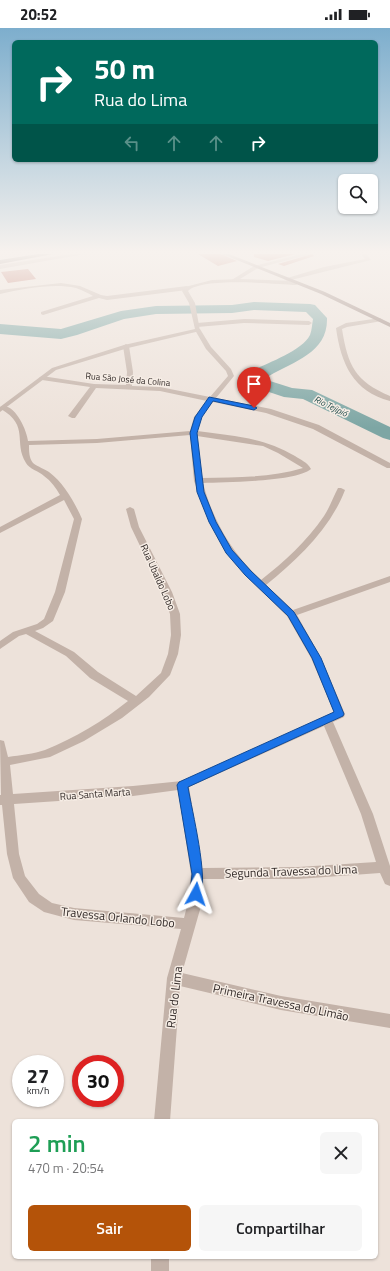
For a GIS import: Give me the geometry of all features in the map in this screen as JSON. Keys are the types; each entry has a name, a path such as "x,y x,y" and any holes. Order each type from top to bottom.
{"main road":[{"path":"364,312 390,325"}],"street":[{"path":"183,785 340,714 316,658 291,614 248,573 229,551 204,504 198,481 194,433 198,417 230,379 231,374 208,348 197,328 194,312"},
{"path":"380,320 346,325 339,328 349,368 354,377 370,390 390,399"},
{"path":"2,409 54,369 126,346 197,328 244,322 309,322"},
{"path":"126,346 130,372 129,387"},
{"name":"Rua São José da Colina","path":"42,378 94,386 160,389 268,411 316,427 390,466"},
{"path":"72,416 94,386"},
{"path":"0,646 16,634 40,626 48,621 60,592 78,519 66,495 53,479 30,464 26,456 24,433 21,425 12,413 2,409"},
{"path":"25,443 97,441 194,433 236,438 265,444 281,451 305,465 307,469 249,480 198,481"},
{"path":"261,584 273,575 313,535 334,508 341,490"},
{"path":"0,530 66,495"},
{"name":"Rua Ubaldo Lobo","path":"4,762 46,754 74,741 118,715 165,675 173,654 176,635 175,614 167,592 145,549 130,509"},
{"path":"291,614 390,579"},
{"path":"26,630 70,654 94,675 136,701"},
{"path":"327,720 367,814 384,867 390,880"},
{"name":"Travessa Orlando Lobo","path":"0,744 4,762 4,800 13,854 19,878 34,898 49,908 74,914 188,924"},
{"name":"Rua Santa Marta","path":"4,800 133,791 183,785"},
{"name":"Rua do Lima","path":"162,1119 174,978 194,906 197,874 183,785"},
{"name":"Segunda Travessa do Uma","path":"197,874 298,873 384,867"},
{"name":"Primeira Travessa do Limão","path":"174,978 261,1000 390,1021"},
{"path":"160,1259 160,1271"}],"waterway":[{"name":"Rio Tejipió","path":"0,329 61,334 72,332 121,315 142,312"},
{"name":"Rio Tejipió","path":"314,312 320,318 320,326 319,332 314,340 301,352 260,374 263,384 290,393 306,394 390,434"}],"route":[{"path":"196,894 197,874 183,785 340,714 316,658 291,614 248,573 229,551 204,504 200,492 194,433 198,417 212,399 254,408"}]}
